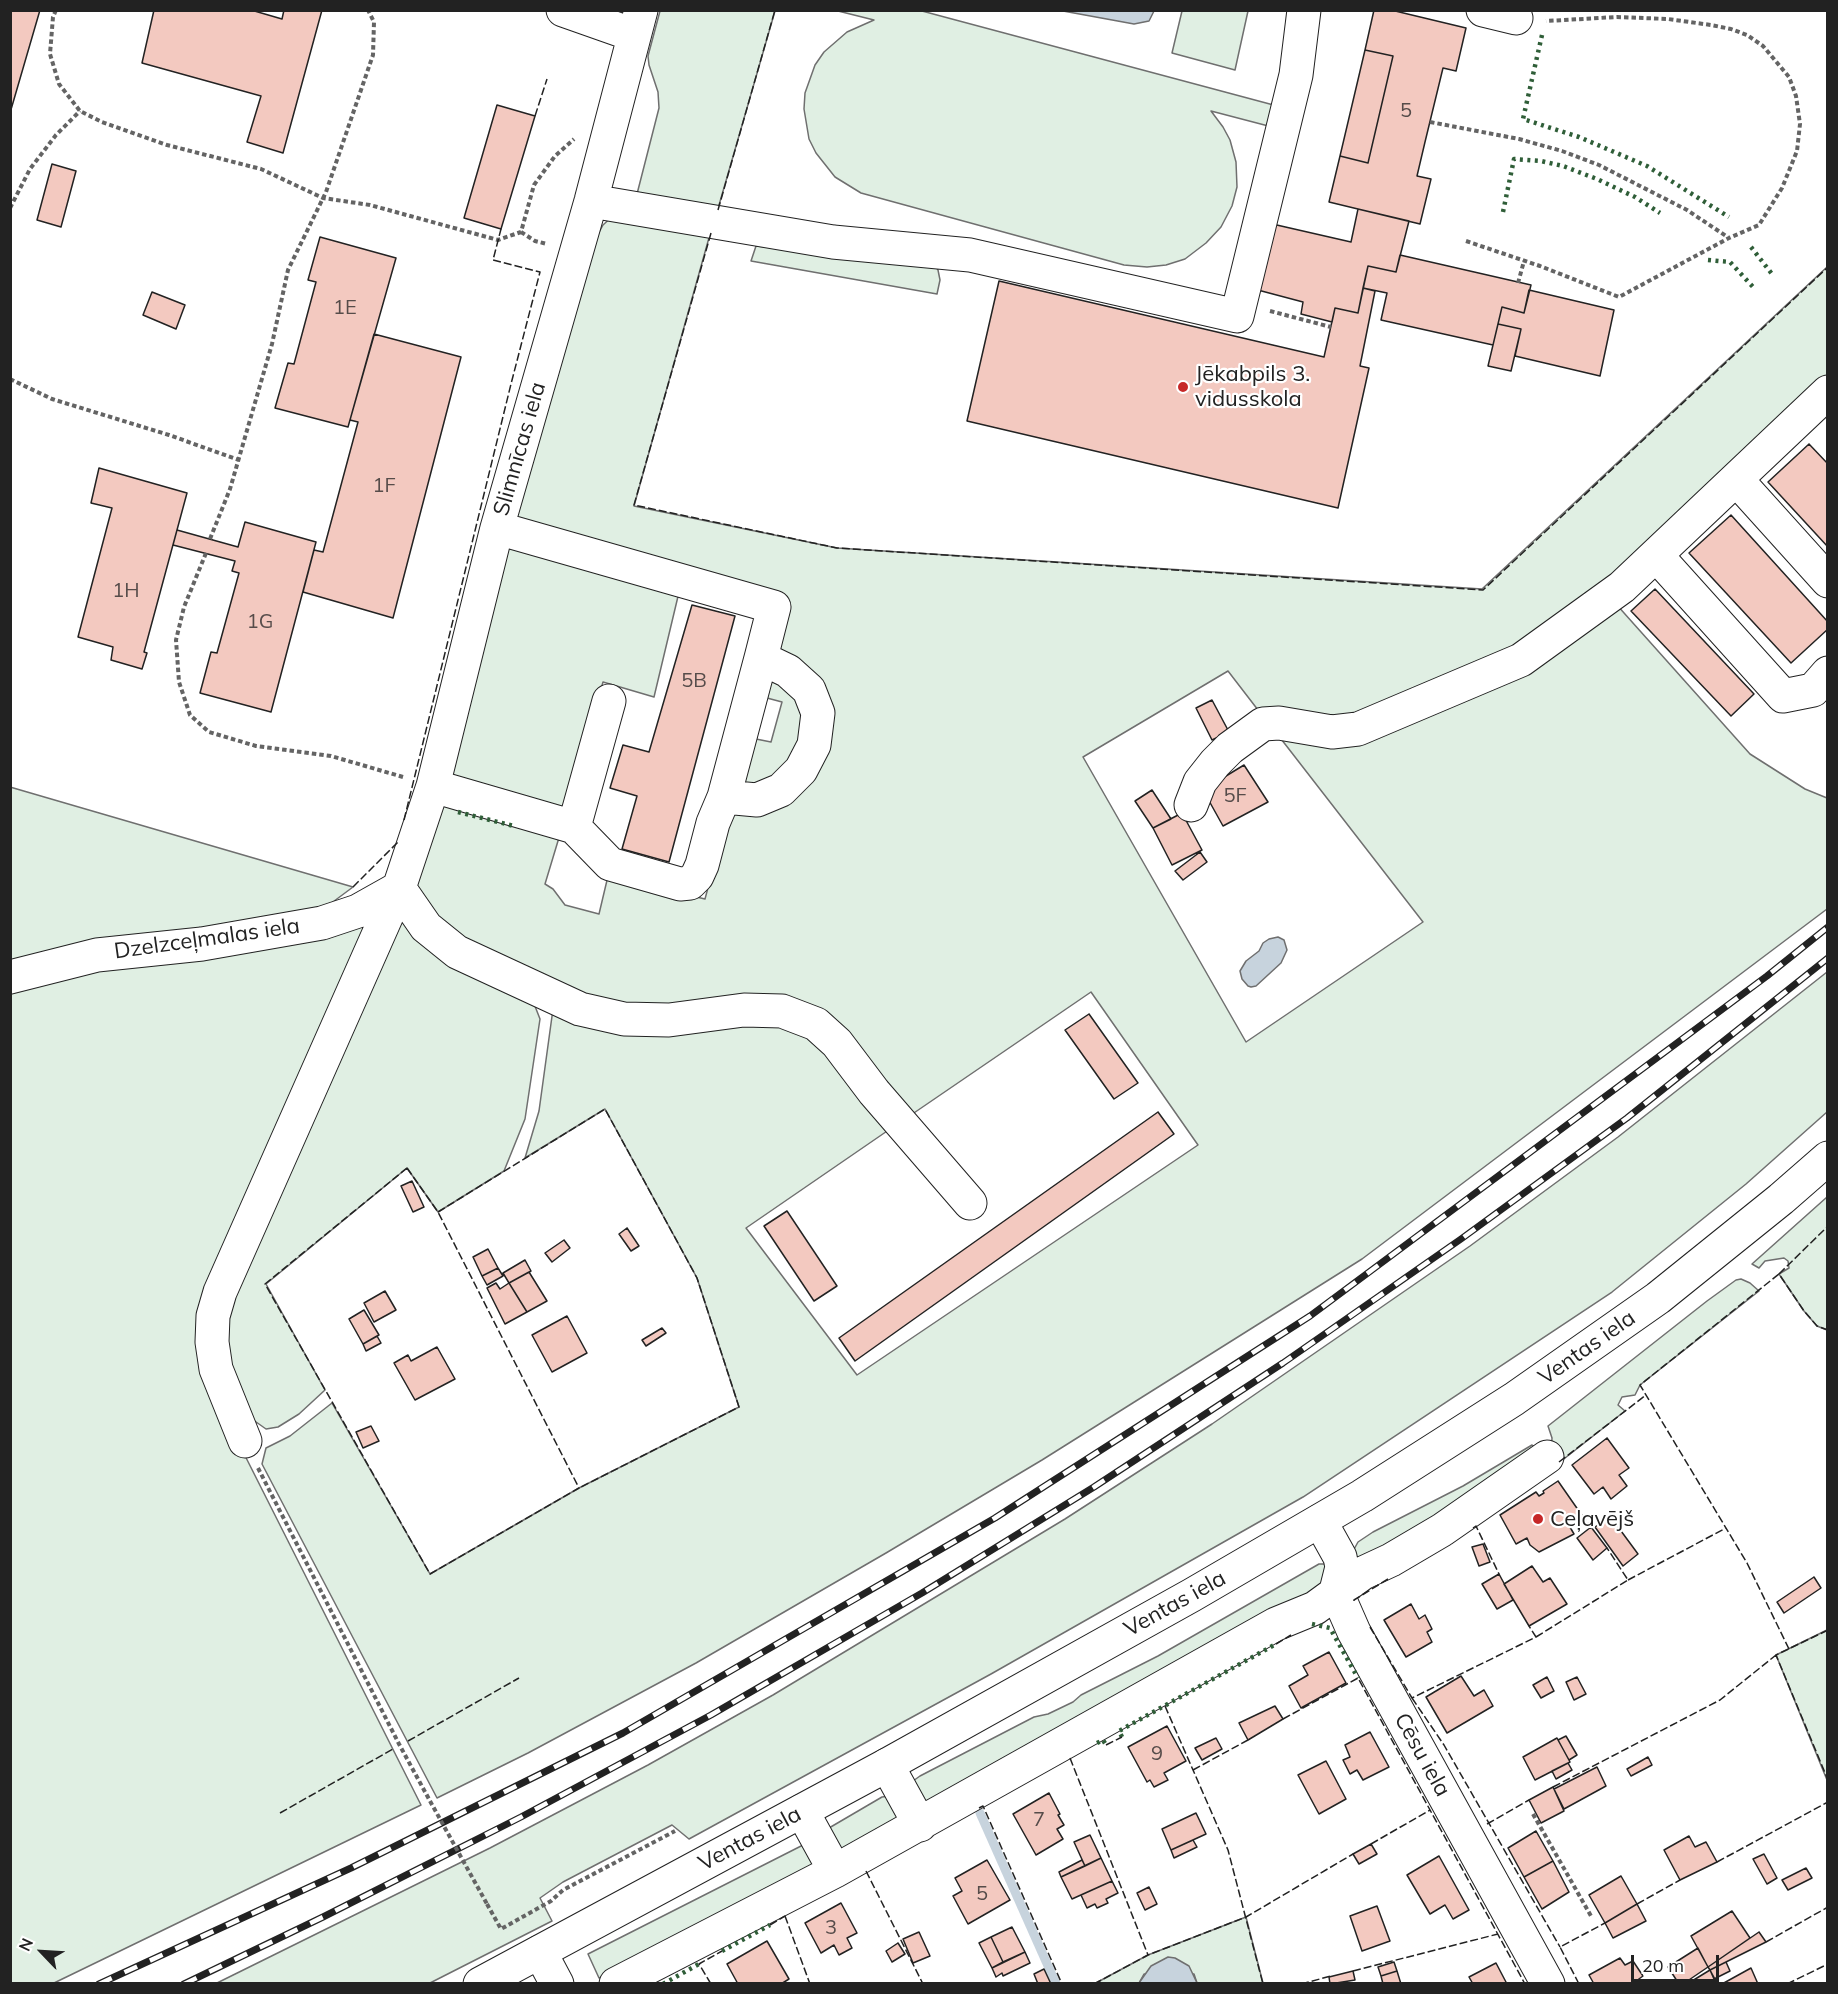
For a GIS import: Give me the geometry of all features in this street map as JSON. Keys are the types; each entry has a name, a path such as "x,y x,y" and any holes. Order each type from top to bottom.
{"main road":[{"path":"563,10 637,23"},
{"path":"591,201 833,242 970,255 1238,316 1296,75 1304,10"},
{"path":"1483,10 1516,18"},
{"name":"Slimnīcas iela","path":"245,1441 216,1370 212,1342 213,1316 220,1292 399,888 433,786 497,528 591,201 637,23"},
{"path":"1191,805 1200,782 1215,763 1238,741 1263,724 1279,723 1332,732 1358,729 1521,660 1622,586 1736,479 1822,409"},
{"path":"1736,479 1827,582"},
{"path":"433,786 574,827 610,864 680,884 690,883 697,876 702,865 713,823 724,797 774,608 497,528"},
{"path":"1656,555 1783,696 1813,690 1827,673"},
{"path":"724,797 757,800 782,790 801,770 814,745 818,713 809,690 788,671 761,658"},
{"path":"574,827 609,701"},
{"path":"399,888 426,927 457,952 580,1009 624,1019 669,1020 744,1010 782,1011 816,1024 837,1043 874,1092 970,1203"},
{"name":"Dzelzceļmalas iela","path":"10,977 97,955 202,944 322,923 358,911 399,888"},
{"name":"Ventas iela","path":"480,1983 887,1765 1320,1521 1438,1449 1590,1347 1724,1246 1827,1158"},
{"path":"616,1983 835,1871 1276,1624 1315,1608 1363,1573 1391,1560 1442,1530 1547,1457"},
{"path":"1320,1521 1340,1557 1341,1576 1336,1591"},
{"name":"Cēsu iela","path":"1336,1591 1354,1632 1548,1983"},
{"path":"887,1765 920,1825"},
{"path":"802,1811 835,1871"},
{"path":"540,1952 557,1983"}],"path":[{"path":"56,10 53,17 50,54 59,84 80,111 102,122 167,145 261,169 323,198 370,205 498,240 521,232 534,185 555,156 581,132 615,107"},
{"path":"210,539 239,460 272,344 288,270 323,198 373,56 374,22 368,10"},
{"path":"1466,241 1619,297 1729,238 1759,225 1782,188 1797,152 1800,124 1796,96 1789,77 1768,52 1747,35 1731,29 1690,22 1617,16 1535,22 1516,18"},
{"path":"10,208 30,169 56,135 80,111"},
{"path":"1430,122 1519,139 1562,151 1599,165 1678,205 1729,238"},
{"path":"1518,282 1524,261"},
{"path":"1240,304 1331,327"},
{"path":"10,379 52,399 169,435 239,460"},
{"path":"206,554 184,607 176,640 179,682 190,715 209,732 256,746 331,756 433,786"},
{"path":"245,1441 399,1744 501,1929 551,1901 562,1890 675,1831"},
{"path":"1533,1814 1591,1916"}],"green space":[{"path":"660,11 775,11 717,212 637,194 659,108 658,92 648,56"},
{"path":"838,11 922,11 1281,107 1276,128 1211,111 1230,140 1236,162 1237,187 1232,206 1221,227 1206,243 1185,259 1166,265 1147,267 1124,265 861,193 835,177 816,153 809,139 804,109 805,93 815,65 824,52 847,32 874,20"},
{"path":"1182,11 1248,11 1235,70 1172,53"},
{"path":"617,212 712,227 634,506 837,548 1482,589 1827,267 1827,375 1601,587 1553,627 1508,658 1366,717 1337,723 1258,710 1228,671 1083,757 1246,1042 1423,922 1278,735 1356,738 1519,667 1574,635 1616,604 1750,754 1805,789 1827,798 1827,909 1362,1259 1042,1460 886,1553 696,1663 528,1753 437,1798 262,1464 266,1448 290,1436 332,1403 430,1574 579,1488 739,1407 697,1278 605,1109 525,1158 539,1111 553,1009 601,1023 648,1029 742,1021 780,1021 815,1034 836,1051 865,1098 893,1127 746,1228 857,1375 1198,1145 1091,992 908,1117 876,1082 850,1047 828,1026 809,1015 773,1004 647,1011 615,1008 470,950 448,935 420,905 416,890 417,875 442,802 561,831 545,884 553,889 565,905 599,914 608,876 705,899 728,812 751,812 773,807 800,791 818,769 829,738 828,707 814,683 798,664 771,650 785,596 686,569 684,574 543,538 522,531 515,524 514,513 579,280 591,247 603,225"},
{"path":"756,246 933,262 940,280 937,294 751,261"},
{"path":"506,543 680,588 654,697 603,682 566,812 449,777"},
{"path":"766,667 808,703 798,765 733,793","holes":["767,698 782,702 771,742 756,739"]},
{"path":"10,787 353,887 318,913 11,965"},
{"path":"379,912 215,1292 223,1412 421,1805 54,1983 11,1984 11,985"},
{"path":"395,917 531,996 540,1019 525,1119 504,1171 438,1212 407,1168 266,1284 325,1390 299,1414 278,1427 266,1429 242,1412 222,1327"},
{"path":"1827,972 1827,1112 1746,1184 1612,1292 1303,1497 991,1674 689,1839 672,1825 563,1882 540,1898 552,1921 430,1983 217,1983 490,1848 648,1765 773,1695 1065,1519 1212,1424 1470,1246 1618,1137"},
{"path":"1827,1197 1827,1330 1817,1326 1804,1311 1779,1274 1789,1268 1788,1261 1784,1258 1765,1261 1759,1268 1752,1264"},
{"path":"1741,1279 1759,1291 1640,1385 1635,1395 1622,1397 1618,1405 1625,1411 1560,1462 1551,1453 1552,1438 1548,1426 1707,1301 1736,1280"},
{"path":"1532,1445 1535,1447 1533,1455 1359,1563 1353,1551 1358,1542 1463,1486"},
{"path":"1319,1564 1325,1564 1331,1581 923,1807 913,1781 920,1776 1034,1717 1048,1714 1073,1702 1081,1695 1158,1656"},
{"path":"1827,1630 1827,1780 1776,1655"},
{"path":"890,1796 900,1813 896,1822 841,1854 829,1828 882,1797"},
{"path":"807,1843 815,1867 615,1973 599,1978 588,1954"},
{"path":"1246,1917 1263,1983 1197,1983 1194,1974 1144,1974 1139,1983 1094,1984 1148,1955"}],"shaded area":[{"path":"1063,11 1154,11 1149,21 1134,24"},
{"path":"1278,937 1284,940 1287,950 1281,963 1256,986 1248,986 1242,979 1240,971 1246,961 1259,951 1263,943"},
{"path":"1168,1957 1175,1958 1189,1966 1197,1983 1139,1983 1151,1966"}],"building":[{"path":"10,10 40,10 10,113"},
{"path":"154,10 251,10 282,19 284,10 322,10 283,153 247,142 261,96 142,63"},
{"path":"1374,10 1391,10 1466,28 1456,71 1443,68 1417,176 1431,179 1420,224 1329,202 1340,156 1368,163 1393,56 1365,50"},
{"path":"1365,50 1393,56 1368,163 1340,156"},
{"path":"497,105 535,116 501,229 464,218"},
{"path":"52,164 76,171 61,227 37,220"},
{"path":"1358,209 1409,221 1396,272 1368,266 1358,313 1335,308 1332,322 1301,314 1303,302 1254,289 1268,223 1351,242"},
{"path":"320,237 396,258 348,427 275,408 288,363 294,364 316,282 308,280"},
{"path":"1400,255 1531,285 1524,313 1502,307 1493,345 1381,320 1387,293 1363,288 1368,266 1396,272"},
{"path":"999,281 1324,357 1335,308 1358,313 1363,288 1375,291 1360,366 1369,368 1338,508 967,421"},
{"path":"1529,290 1614,310 1600,376 1515,356 1521,329 1498,324 1502,307 1524,313"},
{"path":"152,292 185,305 176,329 143,315"},
{"path":"1498,324 1521,329 1511,371 1488,366"},
{"path":"374,334 461,357 393,618 303,592 314,550 323,552 358,422 350,420"},
{"path":"1809,444 1828,464 1828,547 1768,482"},
{"path":"99,468 187,493 144,652 147,653 142,669 111,660 113,647 78,637 112,508 91,503"},
{"path":"1731,515 1828,622 1828,629 1791,663 1689,553"},
{"path":"245,522 316,542 271,712 200,693 211,652 217,653 239,573 232,571 235,561 173,545 177,530 238,547"},
{"path":"1655,589 1754,694 1731,716 1631,611"},
{"path":"692,605 735,616 669,862 622,849 637,796 610,788 623,745 649,752"},
{"path":"1212,700 1229,732 1212,740 1196,708"},
{"path":"1244,765 1268,802 1223,826 1203,790"},
{"path":"1152,790 1171,819 1153,828 1135,801"},
{"path":"1182,813 1202,850 1172,865 1153,828"},
{"path":"1200,852 1207,862 1183,880 1175,871"},
{"path":"1089,1014 1138,1083 1114,1099 1065,1030"},
{"path":"1158,1112 1174,1134 855,1361 839,1338"},
{"path":"412,1181 424,1207 413,1212 401,1186"},
{"path":"787,1211 837,1286 814,1301 764,1226"},
{"path":"627,1228 639,1246 631,1251 619,1234"},
{"path":"564,1240 570,1248 552,1262 545,1253"},
{"path":"488,1249 498,1268 482,1276 473,1257"},
{"path":"525,1260 531,1271 509,1283 503,1273"},
{"path":"498,1268 503,1276 487,1285 482,1276"},
{"path":"529,1272 547,1301 527,1312 509,1283"},
{"path":"496,1283 500,1289 509,1283 527,1312 505,1324 487,1288"},
{"path":"385,1291 396,1310 374,1322 364,1303"},
{"path":"364,1310 379,1335 363,1344 349,1319"},
{"path":"567,1316 587,1353 552,1372 532,1335"},
{"path":"662,1328 666,1333 646,1346 642,1340"},
{"path":"377,1336 381,1343 366,1351 363,1344"},
{"path":"437,1347 455,1379 415,1400 394,1363 408,1355 411,1361"},
{"path":"371,1426 379,1441 363,1448 356,1432"},
{"path":"1607,1438 1629,1468 1619,1475 1627,1486 1611,1499 1603,1487 1594,1494 1572,1465"},
{"name":"Ceļavējš","path":"1558,1481 1581,1514 1567,1522 1574,1534 1539,1552 1530,1545 1527,1538 1516,1544 1500,1515 1536,1492 1539,1496"},
{"path":"1610,1516 1638,1554 1623,1566 1595,1527"},
{"path":"1591,1527 1607,1548 1593,1560 1577,1538"},
{"path":"1483,1544 1490,1562 1479,1566 1472,1547"},
{"path":"1532,1566 1543,1582 1550,1578 1567,1604 1529,1626 1504,1584"},
{"path":"1499,1574 1513,1600 1497,1609 1482,1584"},
{"path":"1814,1577 1821,1588 1784,1613 1777,1602"},
{"path":"1411,1604 1419,1619 1425,1615 1432,1629 1427,1632 1432,1642 1406,1657 1384,1620"},
{"path":"1329,1652 1346,1683 1301,1708 1289,1686 1308,1675 1303,1666"},
{"path":"1461,1676 1474,1696 1484,1690 1493,1706 1447,1733 1426,1697"},
{"path":"1547,1677 1554,1691 1541,1698 1533,1685"},
{"path":"1577,1677 1586,1694 1574,1700 1566,1682"},
{"path":"1275,1706 1283,1719 1248,1740 1239,1723"},
{"path":"1167,1726 1186,1761 1164,1773 1168,1780 1154,1787 1150,1780 1147,1782 1128,1747"},
{"path":"1370,1732 1389,1767 1363,1780 1357,1770 1350,1774 1343,1760 1350,1757 1345,1745"},
{"path":"1566,1736 1577,1755 1569,1760 1558,1740"},
{"path":"1216,1738 1222,1749 1202,1760 1195,1748"},
{"path":"1557,1738 1570,1762 1535,1780 1523,1757"},
{"path":"1648,1757 1652,1765 1631,1776 1627,1769"},
{"path":"1326,1761 1346,1799 1319,1814 1298,1775"},
{"path":"1568,1763 1572,1770 1556,1779 1552,1771"},
{"path":"1597,1767 1606,1786 1564,1809 1554,1789"},
{"path":"1553,1787 1564,1811 1541,1823 1529,1800"},
{"path":"1049,1793 1064,1825 1057,1829 1063,1839 1036,1855 1013,1814"},
{"path":"1196,1813 1206,1834 1171,1850 1162,1829"},
{"path":"1536,1831 1553,1861 1524,1877 1508,1848"},
{"path":"1090,1835 1101,1858 1085,1866 1074,1842"},
{"path":"1689,1836 1695,1847 1706,1842 1717,1862 1680,1880 1664,1850"},
{"path":"1193,1840 1197,1847 1174,1858 1171,1850"},
{"path":"1371,1844 1377,1854 1359,1864 1353,1854"},
{"path":"1764,1854 1777,1878 1767,1884 1753,1859"},
{"path":"1439,1856 1469,1910 1453,1919 1445,1905 1430,1914 1407,1875"},
{"path":"1101,1858 1112,1881 1072,1899 1061,1877"},
{"path":"987,1860 1010,1900 968,1924 953,1896 962,1891 955,1878"},
{"path":"1082,1860 1085,1866 1061,1877 1059,1872"},
{"path":"1553,1861 1569,1892 1542,1909 1524,1877"},
{"path":"1806,1868 1812,1878 1788,1890 1782,1880"},
{"path":"1621,1876 1637,1904 1605,1923 1589,1895"},
{"path":"1112,1881 1118,1893 1106,1899 1108,1903 1097,1908 1095,1904 1087,1908 1081,1895"},
{"path":"1149,1887 1157,1904 1145,1910 1137,1893"},
{"path":"841,1903 857,1933 847,1938 852,1948 839,1955 834,1945 821,1953 805,1923"},
{"path":"1637,1904 1646,1921 1613,1938 1605,1923"},
{"path":"1377,1906 1390,1941 1362,1951 1350,1916"},
{"path":"1732,1911 1750,1938 1708,1967 1691,1936"},
{"path":"1012,1927 1025,1952 1003,1962 991,1937"},
{"path":"919,1932 930,1956 913,1963 903,1939"},
{"path":"1759,1932 1766,1942 1710,1970 1708,1967"},
{"path":"991,1937 1003,1962 992,1968 979,1943"},
{"path":"767,1941 789,1979 781,1984 738,1984 727,1964"},
{"path":"898,1943 905,1954 892,1962 886,1951"},
{"path":"1698,1948 1708,1967 1683,1984 1679,1984 1668,1967"},
{"path":"1025,1952 1030,1963 996,1977 992,1968"},
{"path":"1620,1958 1625,1965 1633,1961 1643,1976 1632,1984 1594,1984 1589,1975"},
{"path":"1394,1962 1397,1971 1381,1976 1378,1967"},
{"path":"1726,1962 1730,1971 1714,1979 1710,1970"},
{"path":"1496,1963 1507,1984 1473,1984 1469,1977"},
{"path":"1751,1968 1758,1984 1722,1984"},
{"path":"1044,1969 1051,1984 1038,1984 1034,1974"},
{"path":"1710,1970 1717,1983 1693,1984 1692,1981"},
{"path":"1353,1971 1355,1980 1330,1984 1329,1977"},
{"path":"1397,1971 1401,1984 1383,1984 1381,1976"}],"waterway":[{"path":"980,1813 1056,1984"}],"railway":[{"path":"99,1984 351,1868 623,1733 995,1518 1310,1316 1767,976 1828,927"},
{"path":"184,1984 521,1817 711,1715 922,1593 1094,1487 1283,1363 1461,1239 1627,1118 1828,958"}],"hedge":[{"path":"1542,35 1523,119 1579,137 1647,166 1729,217"},
{"path":"1503,212 1514,159 1541,161 1563,166 1635,197 1660,213"},
{"path":"1751,247 1772,274"},
{"path":"1708,260 1730,262 1753,287"},
{"path":"458,812 514,826"},
{"path":"1312,1624 1330,1628 1358,1678"},
{"path":"1122,1737 1119,1731 1276,1644"},
{"path":"1097,1743 1103,1740 1106,1745"},
{"path":"722,1951 770,1925"},
{"path":"663,1984 699,1964"}],"fence":[{"path":"718,210 775,10"},
{"path":"535,116 547,79"},
{"path":"404,820 540,272 493,260 501,229"},
{"path":"711,233 634,505 837,548 1483,590 1828,267"},
{"path":"353,887 399,841"},
{"path":"438,1212 605,1109 697,1278 739,1407 579,1488"},
{"path":"407,1168 438,1212 579,1488 430,1574 265,1284 407,1168"},
{"path":"1779,1274 1828,1226"},
{"path":"1789,1649 1747,1563 1640,1385 1779,1274 1817,1326 1828,1330"},
{"path":"1559,1462 1646,1395"},
{"path":"1581,1514 1591,1527"},
{"path":"1473,1528 1476,1526 1499,1574"},
{"path":"1628,1580 1726,1528"},
{"path":"1536,1637 1628,1580 1607,1548"},
{"path":"1354,1601 1388,1579"},
{"path":"1370,1627 1412,1698 1536,1637 1529,1626"},
{"path":"1828,1630 1776,1655 1828,1780"},
{"path":"1276,1644 1291,1635"},
{"path":"1553,1787 1720,1700 1776,1655"},
{"path":"408,1741 519,1678"},
{"path":"1283,1719 1358,1678 1525,1984"},
{"path":"1412,1698 1444,1745 1560,1947"},
{"path":"1165,1706 1228,1850 1263,1984"},
{"path":"1106,1745 1122,1737"},
{"path":"1193,1770 1248,1740"},
{"path":"280,1813 393,1749"},
{"path":"1070,1758 1148,1955"},
{"path":"1487,1824 1529,1800"},
{"path":"1717,1862 1828,1802"},
{"path":"979,1808 983,1806 1062,1984"},
{"path":"1371,1844 1430,1810"},
{"path":"1094,1984 1148,1955 1246,1917 1353,1854"},
{"path":"866,1871 923,1984"},
{"path":"1637,1904 1680,1880"},
{"path":"1766,1942 1828,1907"},
{"path":"785,1916 810,1984"},
{"path":"770,1925 785,1916"},
{"path":"1579,1984 1560,1947 1605,1923"},
{"path":"1353,1971 1498,1934"},
{"path":"711,1984 699,1964 722,1951"},
{"path":"1787,1984 1828,1964"},
{"path":"1301,1984 1331,1976"}],"place":[{"name":"Jēkabpils 3. vidusskola","path":"1183,387"},
{"name":"Ceļavējš","path":"1538,1519"}]}
